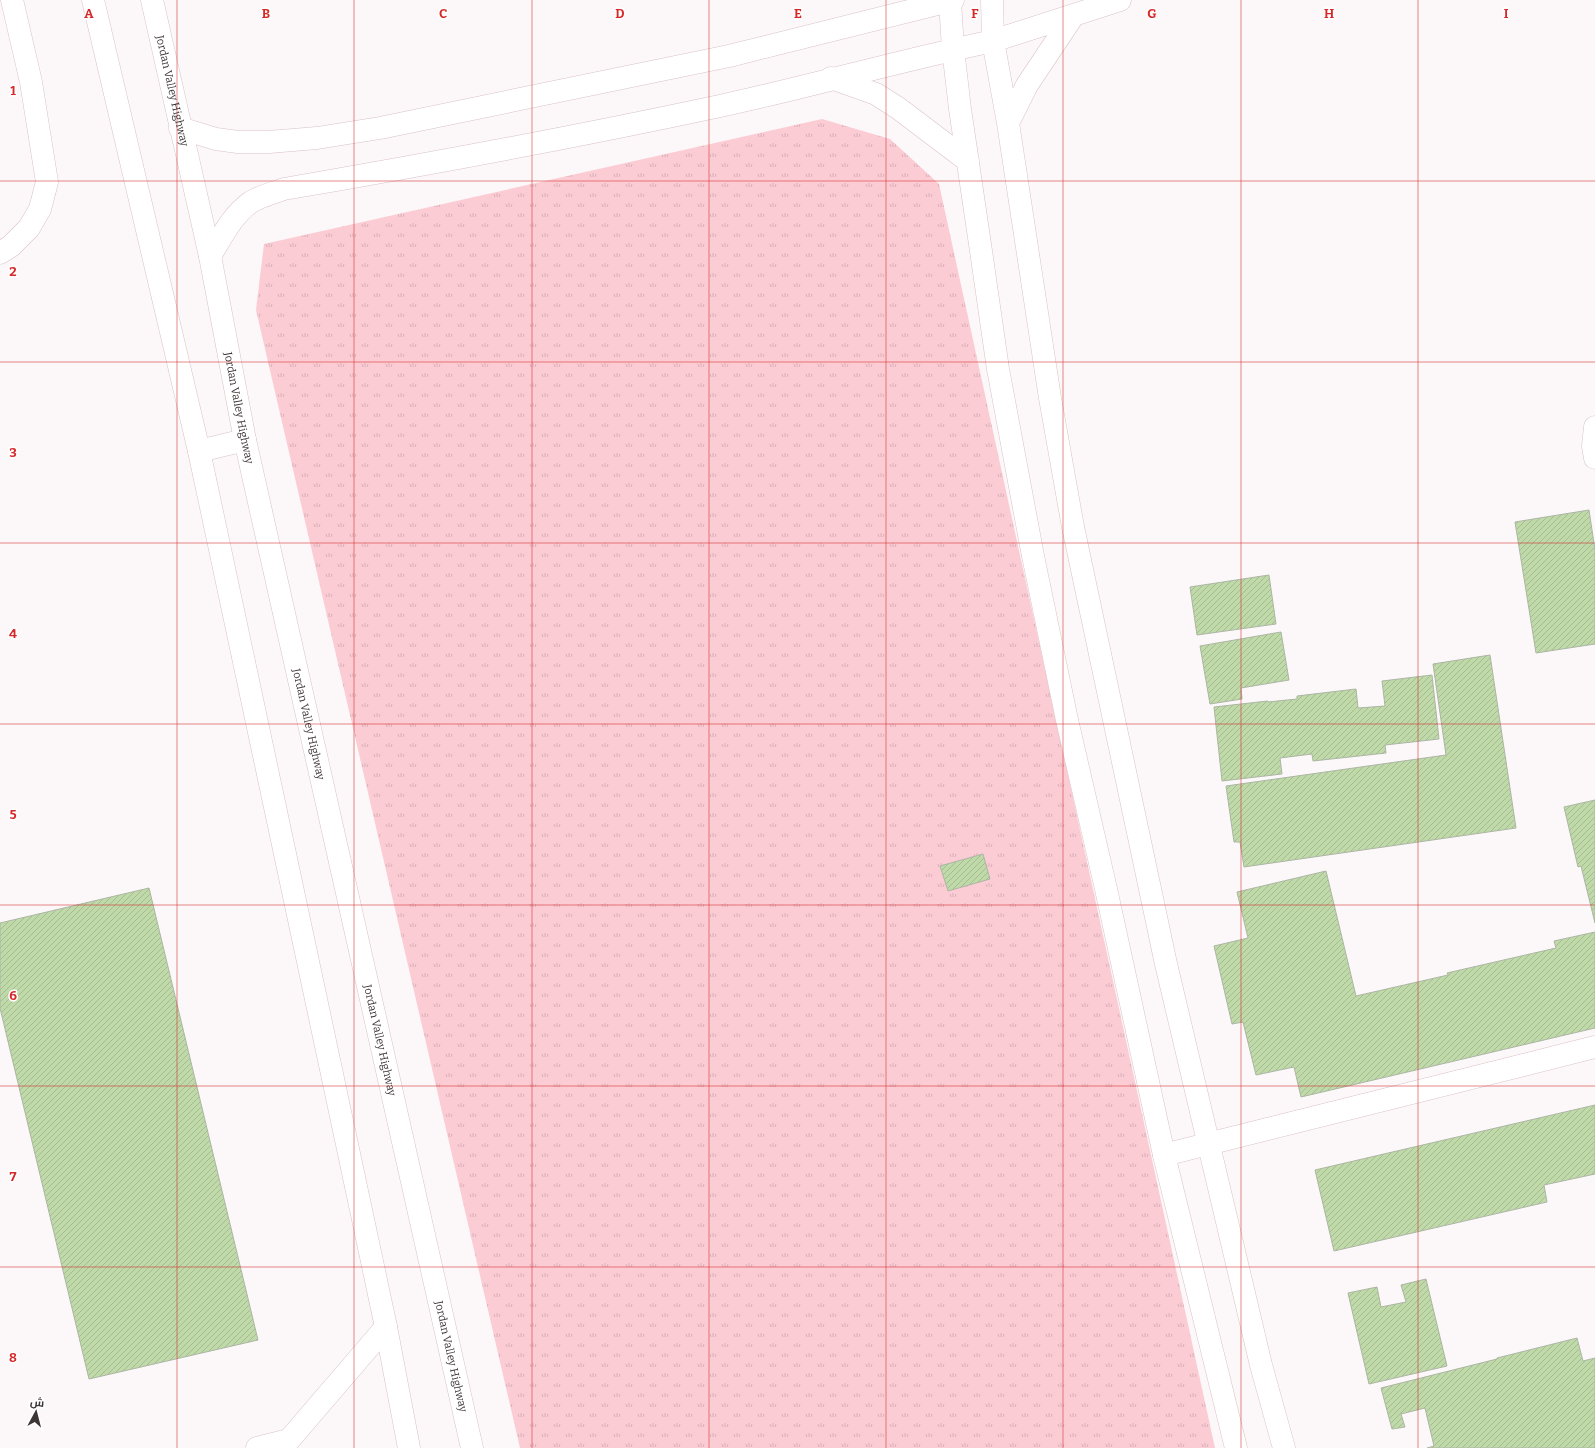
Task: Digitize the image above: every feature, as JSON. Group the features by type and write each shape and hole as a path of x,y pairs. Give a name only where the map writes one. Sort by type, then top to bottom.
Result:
{"main road":[{"path":"0,253 11,246 29,228 40,209 47,182 31,82 12,0"},
{"path":"93,0 199,451 386,1327 409,1448"},
{"name":"Jordan Valley Highway","path":"152,0 210,256 245,440 472,1448"},
{"path":"180,128 216,139 238,142 288,140 372,129 729,56 951,0 953,49 998,369 1033,556 1066,720 1106,889 1164,1154 1236,1448"},
{"path":"992,0 994,41 1050,398 1073,527 1166,964 1210,1144 1261,1365 1284,1448"},
{"path":"210,256 229,224 239,211 252,201 284,189 584,135 723,105 953,49 994,41 1120,0"},
{"path":"1008,124 1028,85 1073,16"},
{"path":"832,78 876,94 898,108 968,161"},
{"path":"1595,427 1593,446 1595,458"},
{"path":"199,451 245,440"},
{"path":"1164,1154 1210,1144 1595,1047"},
{"path":"257,1448 297,1444 386,1327"}],"green space":[{"path":"822,119 890,139 939,184 1215,1448 520,1448 256,310 264,244"}],"building":[{"path":"1589,510 1595,550 1595,644 1536,653 1515,522"},
{"path":"1269,575 1276,624 1197,635 1190,587"},
{"path":"1281,632 1289,680 1241,688 1242,699 1210,704 1200,646"},
{"path":"1490,655 1516,828 1244,867 1240,842 1234,842 1226,786 1446,755 1433,664"},
{"path":"1432,675 1439,739 1385,745 1386,753 1313,761 1312,754 1280,758 1282,774 1222,781 1214,707 1297,699 1297,696 1356,689 1358,708 1385,706 1382,681"},
{"path":"1595,800 1595,923 1581,866 1578,867 1564,807"},
{"path":"983,854 990,879 948,891 940,866"},
{"path":"1326,871 1356,996 1556,948 1554,941 1595,932 1595,1028 1301,1097 1294,1067 1256,1075 1243,1022 1232,1024 1214,946 1248,938 1237,892"},
{"path":"149,888 258,1340 89,1379 0,1008 0,923"},
{"path":"1595,1105 1595,1174 1544,1185 1547,1202 1334,1251 1315,1170"},
{"path":"1426,1279 1447,1366 1369,1384 1348,1293 1377,1287 1381,1307 1406,1302 1401,1285"},
{"path":"1577,1338 1583,1361 1595,1358 1595,1448 1427,1448 1434,1446 1425,1408 1401,1414 1405,1427 1392,1429 1381,1388"}]}
